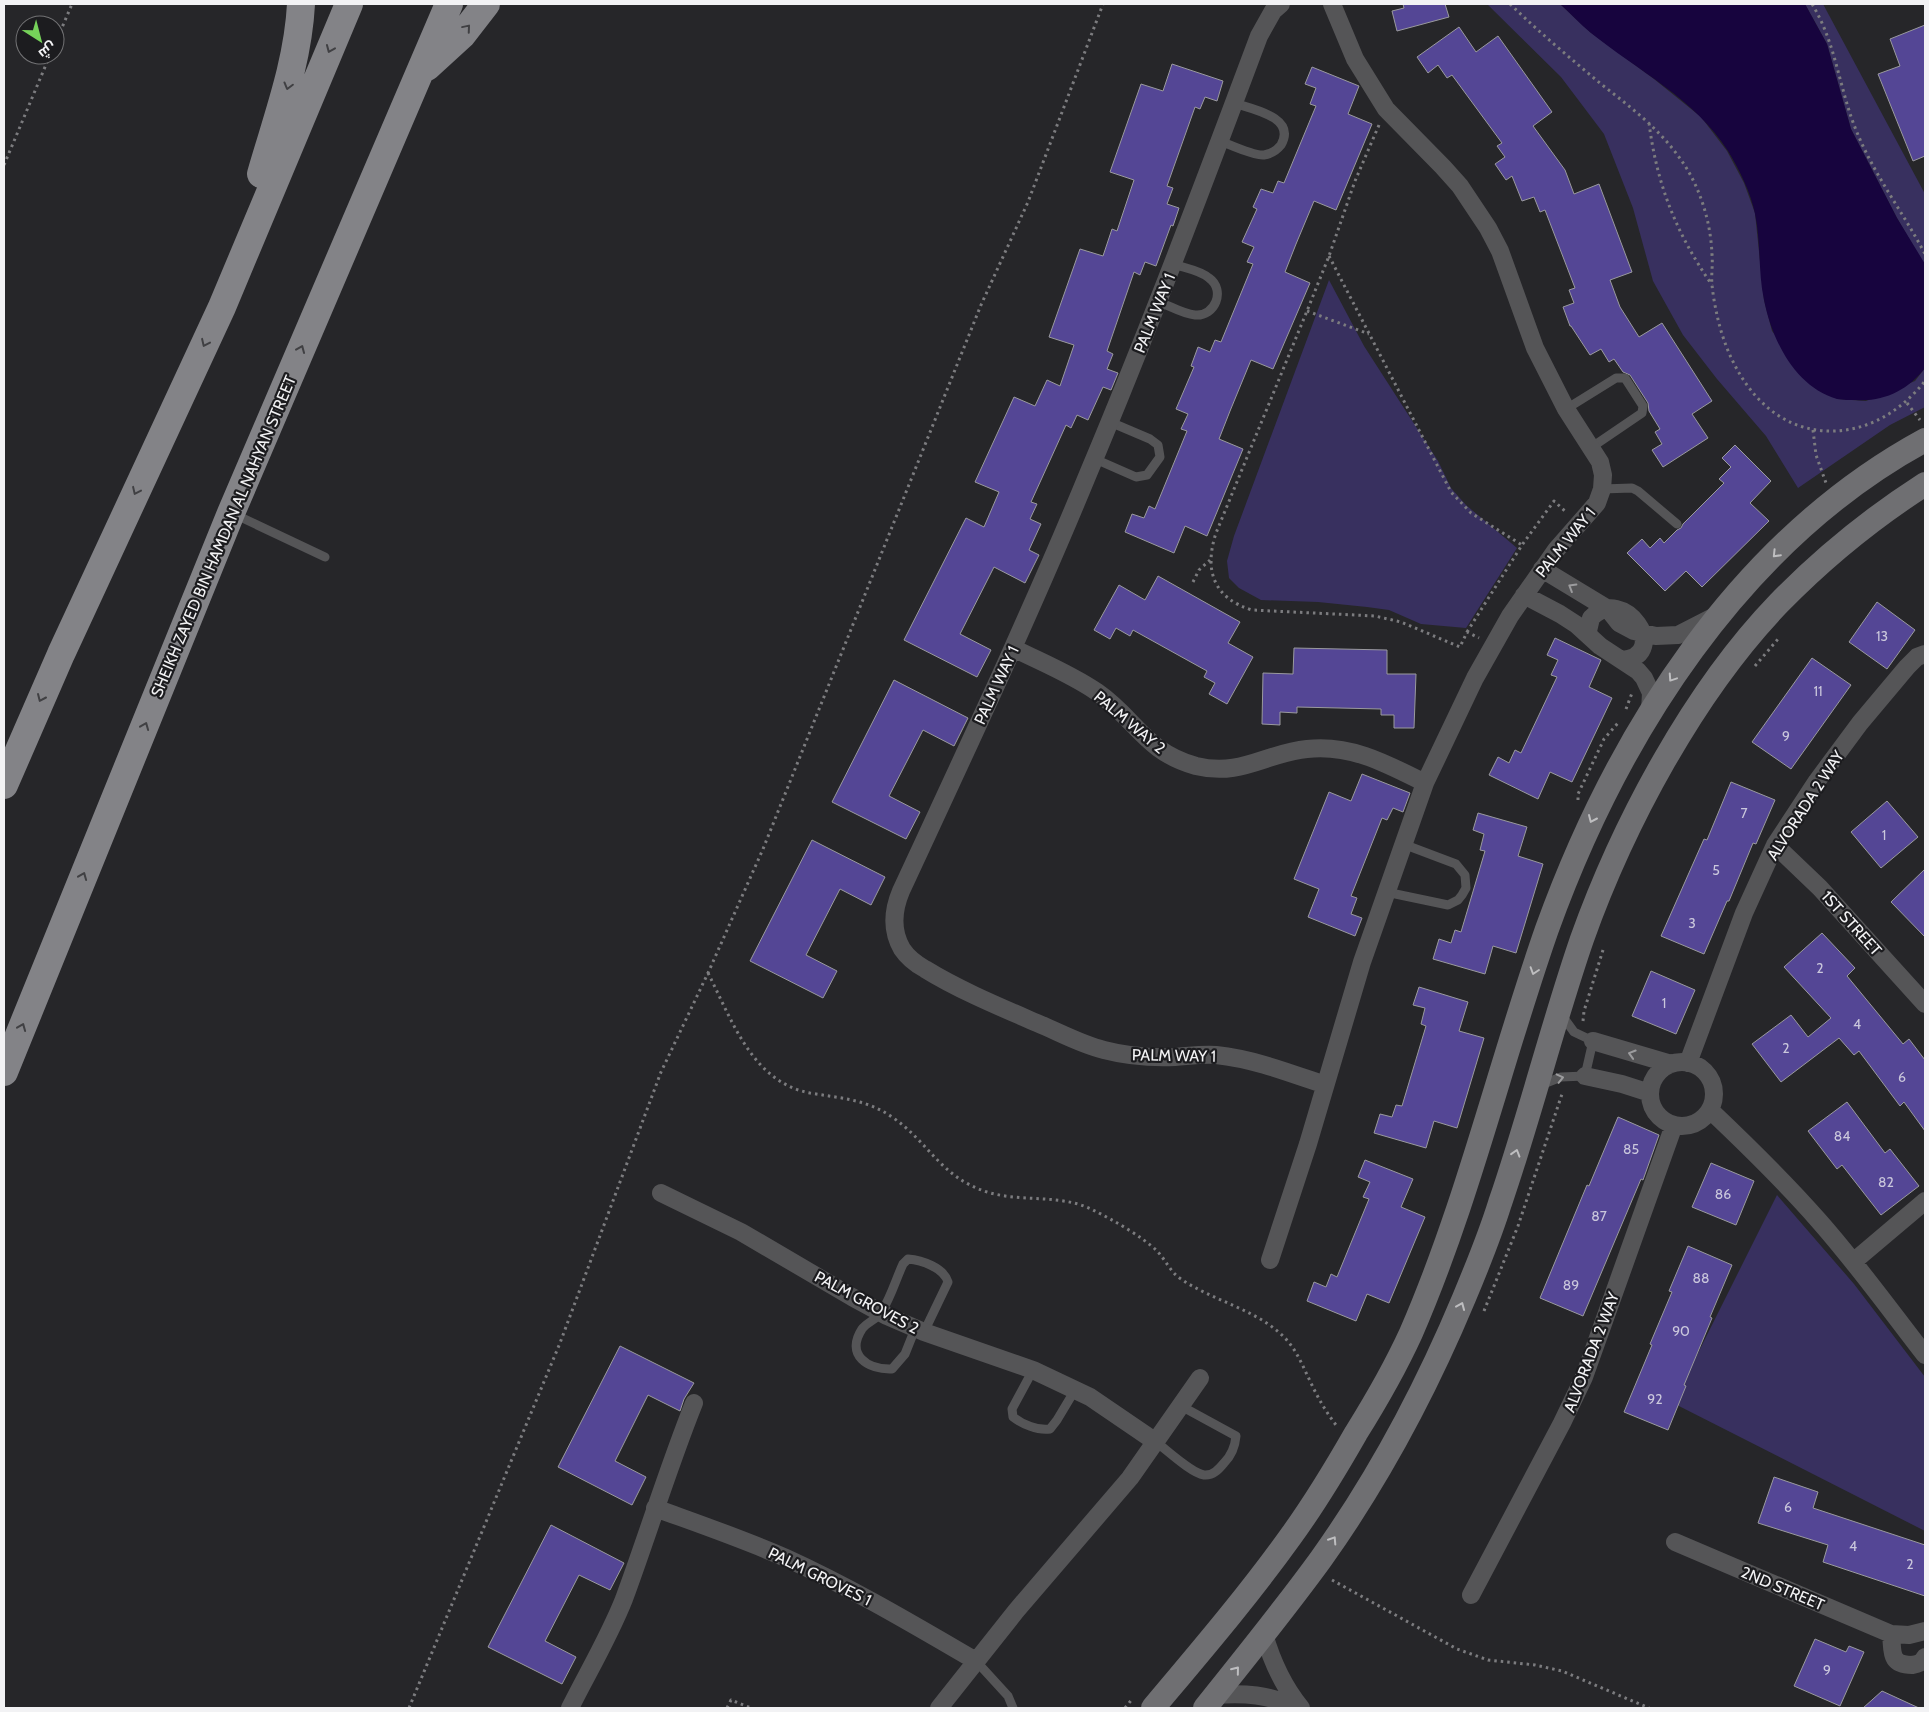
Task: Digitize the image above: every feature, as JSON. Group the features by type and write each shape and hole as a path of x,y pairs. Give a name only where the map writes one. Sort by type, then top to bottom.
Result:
{"main road":[{"path":"222,307 285,97 297,43 301,4"},
{"path":"4,785 61,654 222,307 349,4"},
{"name":"SHEIKH ZAYED BIN HAMDAN AL NAHYAN STREET","path":"4,1072 231,513 449,4"},
{"path":"420,73 462,35 486,4"}],"street":[{"name":"PALM WAY 1","path":"1281,4 1273,11 1262,29 1159,302 1095,459 1013,648 895,906 894,920 896,936 903,949 913,961 925,970 1004,1009 1085,1044 1140,1056 1215,1055 1252,1061 1325,1085"},
{"name":"PALM WAY 1","path":"1270,1260 1290,1202 1386,892 1425,783 1458,712 1493,645 1542,569 1597,503 1602,489 1601,468 1592,447 1566,408 1535,348 1500,251 1488,228 1475,206 1454,179 1386,109 1355,59 1332,4"},
{"path":"1165,1708 1211,1638 1293,1534 1340,1434 1384,1387 1409,1337 1464,1192 1548,929 1598,805 1630,744 1690,653 1722,612 1777,552 1809,521 1920,435"},
{"path":"1810,573 1801,565 1799,559 1800,552 1858,493 1920,435"},
{"path":"1210,1702 1323,1556 1368,1487 1426,1379 1463,1299 1500,1205 1582,941 1604,882 1630,825 1660,770 1693,714 1746,640 1777,605 1810,573 1869,522 1925,484"},
{"path":"1542,569 1608,609 1619,623 1626,628 1643,633 1667,637 1678,635 1722,612"},
{"path":"1524,595 1560,614 1606,650 1638,671 1648,685 1651,694 1650,711"},
{"path":"1590,637 1588,631 1591,618 1596,613 1608,609"},
{"path":"1623,660 1630,659 1640,652 1643,646 1643,633"},
{"name":"PALM WAY 2","path":"1013,648 1097,692 1111,703 1147,741 1162,752 1197,766 1216,769 1234,768 1305,749 1339,749 1372,757 1425,783"},
{"name":"ALVORADA 2 WAY","path":"1680,1064 1744,913 1775,846 1817,782 1860,723 1907,667 1917,657 1925,654"},
{"name":"1ST STREET","path":"1775,846 1826,893 1925,1004"},
{"path":"1589,1039 1680,1064 1698,1066 1706,1073 1714,1091 1710,1110 1694,1124 1684,1126 1664,1121 1656,1114 1650,1093 1654,1079 1665,1068 1680,1064"},
{"path":"1585,1076 1622,1084 1650,1093"},
{"path":"1710,1110 1784,1183 1853,1262 1925,1355"},
{"name":"ALVORADA 2 WAY","path":"1471,1595 1562,1423 1584,1377 1674,1125"},
{"name":"PALM GROVES 2","path":"661,1193 741,1232 882,1312 920,1330 1033,1370 1075,1390 1156,1442"},
{"path":"1853,1262 1925,1201"},
{"path":"1424,1300 1434,1308 1437,1321 1422,1360 1422,1370 1426,1379"},
{"path":"941,1708 1016,1611 1130,1478 1200,1378"},
{"path":"570,1708 612,1626 630,1582 694,1403"},
{"name":"PALM GROVES 1","path":"655,1508 744,1540 826,1577 976,1661"},
{"name":"2ND STREET","path":"1675,1542 1891,1634 1910,1635 1925,1631"},
{"path":"1264,1634 1282,1681 1301,1708"},
{"path":"1891,1634 1893,1654 1896,1662 1901,1665 1916,1664 1921,1663 1925,1657"},
{"path":"1145,1701 1211,1638"},
{"path":"1269,1698 1282,1681"},
{"path":"1210,1702 1252,1694 1295,1708"}],"lane":[{"path":"1220,141 1264,155 1277,150 1282,144 1284,136 1281,123 1275,118 1234,103"},
{"path":"1159,302 1196,316 1205,314 1212,309 1216,301 1218,293 1215,284 1210,278 1173,264"},
{"path":"1566,408 1616,378 1625,378 1643,406 1642,413 1592,447"},
{"path":"1095,459 1136,477 1147,475 1160,457 1158,445 1150,439 1110,422"},
{"path":"1602,489 1632,488 1677,524"},
{"path":"231,513 326,557"},
{"path":"1386,892 1447,905 1458,900 1466,888 1466,875 1456,864 1403,844"},
{"path":"1536,1087 1561,1077 1585,1076 1589,1039 1574,1032 1560,1012"},
{"path":"908,1259 943,1271 948,1282 920,1330 900,1361 892,1369 881,1370 861,1360 856,1348 863,1328 882,1312 903,1264 908,1259"},
{"path":"1033,1370 1012,1409 1013,1417 1017,1420 1041,1430 1050,1429 1075,1390"},
{"path":"1156,1442 1183,1463 1204,1474 1215,1472 1228,1459 1235,1446 1236,1436 1181,1406"},
{"path":"976,1661 1008,1696 1013,1708"}],"path":[{"path":"65,20 72,4"},
{"path":"409,1708 560,1343 661,1072 708,973 763,848 981,305 1028,202 1103,4"},
{"path":"1510,4 1566,55 1650,123 1670,144 1687,169 1700,197 1710,233 1712,285 1724,343 1736,369 1752,393 1766,406 1781,417 1813,430 1837,431 1859,429 1907,403 1925,381"},
{"path":"1812,4 1828,34 1838,64 1844,95 1860,139 1886,190 1913,230 1925,254"},
{"path":"4,165 46,65"},
{"path":"1386,109 1354,181 1329,256 1216,533 1210,560 1212,574 1218,587 1227,598 1238,606 1252,610 1375,616 1401,622 1460,647 1522,545 1554,501 1570,515 1579,505 1589,514"},
{"path":"1650,123 1655,161 1669,209 1695,261 1712,285"},
{"path":"1329,256 1451,492 1471,513 1522,545"},
{"path":"1307,311 1369,334"},
{"path":"1907,403 1920,435"},
{"path":"1813,430 1816,455 1823,478 1835,500"},
{"path":"1194,582 1199,570 1210,560"},
{"path":"1468,632 1493,645"},
{"path":"1753,669 1782,634"},
{"path":"1623,715 1638,671"},
{"path":"1578,807 1578,794 1589,770 1604,739 1620,720"},
{"path":"1589,1039 1584,1012 1603,949"},
{"path":"708,973 746,1047 766,1072 794,1088 810,1093 848,1098 870,1105 890,1115 909,1129 946,1169 973,1186 1004,1196 1062,1200 1096,1211 1150,1245 1178,1278 1273,1328 1295,1350 1319,1399 1340,1434"},
{"path":"1340,1434 1342,1417"},
{"path":"1332,1580 1448,1645 1472,1656 1562,1671 1649,1708"},
{"path":"727,1708 731,1700 751,1708"},
{"path":"1125,1708 1145,1701"}],"shaded area":[{"path":"1487,4 1560,4 1590,32 1654,79 1701,117 1727,151 1744,183 1755,213 1764,300 1772,331 1815,388 1838,399 1866,401 1915,381 1925,368 1925,407 1890,425 1798,488 1766,436 1717,379 1683,335 1653,281 1633,208 1604,134 1561,77"},
{"path":"1560,4 1805,4 1827,44 1851,129 1897,218 1925,264 1925,368 1911,383 1886,397 1866,400 1837,399 1822,393 1798,373 1788,360 1773,331 1762,289 1757,225 1751,198 1728,151 1715,133 1682,101 1591,33"},
{"path":"1805,4 1823,4 1925,194 1925,266 1897,218 1851,129 1827,44"},
{"path":"1329,280 1364,346 1438,461 1451,488 1466,505 1517,548 1466,628 1421,624 1389,610 1318,602 1261,600 1239,588 1229,578 1227,561 1234,536"},
{"path":"1777,1195 1854,1284 1925,1377 1925,1531 1673,1403"}],"building":[{"path":"1403,4 1445,4 1449,17 1397,31 1392,11 1404,8"},
{"path":"1925,25 1925,156 1913,161 1878,74 1900,66 1890,39"},
{"path":"1459,27 1476,52 1498,36 1552,112 1533,126 1565,170 1574,194 1599,184 1632,272 1610,280 1620,307 1639,337 1662,323 1712,401 1692,414 1708,438 1663,467 1652,450 1662,444 1655,432 1660,429 1649,411 1648,403 1630,375 1623,372 1614,359 1609,362 1601,349 1590,355 1570,326 1563,307 1574,303 1569,290 1575,288 1545,210 1540,212 1534,197 1522,201 1512,176 1506,180 1495,164 1505,157 1497,146 1502,143 1452,75 1447,78 1438,65 1428,73 1417,57"},
{"path":"1172,64 1223,81 1217,101 1205,97 1200,109 1195,107 1167,186 1173,188 1167,204 1179,208 1156,266 1145,262 1140,275 1134,272 1107,351 1113,354 1107,369 1118,373 1111,390 1103,387 1088,420 1077,415 1071,428 1066,425 1031,502 1037,504 1030,519 1041,524 1029,550 1039,555 1025,583 994,567 960,634 991,650 977,677 904,640 966,518 984,527 999,492 975,482 1014,397 1035,406 1047,380 1060,386 1074,345 1049,337 1080,249 1103,256 1112,229 1117,231 1134,180 1110,172 1141,84 1163,91"},
{"path":"1312,67 1359,86 1348,114 1372,124 1336,210 1314,201 1296,244 1285,272 1310,283 1273,369 1251,360 1230,411 1219,439 1243,449 1207,536 1185,526 1174,553 1125,532 1132,514 1144,518 1149,506 1155,509 1187,431 1181,429 1188,414 1176,409 1194,367 1191,366 1198,347 1210,352 1215,340 1221,342 1253,264 1247,262 1254,247 1242,242 1257,209 1253,207 1261,189 1273,193 1278,181 1284,183 1316,106 1310,104 1316,88 1305,84"},
{"path":"1735,445 1771,481 1750,503 1769,521 1702,587 1686,571 1665,591 1627,553 1642,539 1650,548 1660,538 1664,543 1681,528 1724,483 1719,479 1731,467 1722,458"},
{"path":"1158,576 1240,622 1228,643 1253,657 1227,704 1209,694 1215,683 1204,677 1207,671 1133,630 1130,636 1116,628 1110,639 1094,630 1119,585 1145,600"},
{"path":"1877,602 1915,630 1887,669 1849,642"},
{"path":"1555,638 1601,660 1589,687 1612,698 1572,782 1550,772 1538,799 1489,775 1498,757 1509,763 1515,750 1521,753 1557,677 1551,675 1558,660 1547,655"},
{"path":"1294,648 1387,650 1387,674 1416,674 1414,728 1394,728 1394,715 1381,715 1381,709 1297,707 1297,713 1280,712 1280,725 1262,724 1263,673 1293,674"},
{"path":"1812,658 1851,685 1791,769 1752,742"},
{"path":"894,680 968,718 954,746 923,730 889,796 920,812 906,839 832,802"},
{"path":"1362,774 1410,793 1403,812 1393,808 1387,820 1382,818 1351,896 1357,898 1351,914 1362,918 1355,936 1308,917 1319,889 1294,879 1329,792 1351,801"},
{"path":"1731,782 1775,800 1756,844 1753,843 1704,954 1661,936 1704,839 1707,840"},
{"path":"1887,801 1918,837 1881,868 1851,832"},
{"path":"1478,813 1527,827 1518,856 1543,864 1516,953 1493,946 1485,974 1433,959 1439,939 1451,943 1455,930 1461,932 1485,851 1480,850 1484,834 1473,830"},
{"path":"812,840 885,877 871,905 840,889 806,955 837,971 823,998 750,961"},
{"path":"1925,869 1925,937 1891,902"},
{"path":"1822,933 1855,968 1847,976 1903,1044 1909,1039 1925,1060 1925,1131 1904,1102 1900,1106 1859,1051 1854,1055 1839,1038 1781,1082 1752,1044 1791,1015 1808,1037 1831,1018 1784,967"},
{"path":"1651,971 1695,990 1676,1034 1632,1016"},
{"path":"1419,987 1468,1002 1459,1031 1484,1038 1457,1128 1434,1121 1426,1148 1374,1133 1380,1114 1392,1117 1396,1105 1402,1106 1426,1026 1421,1024 1425,1008 1413,1005"},
{"path":"1847,1102 1885,1153 1890,1149 1919,1186 1881,1215 1842,1165 1837,1169 1808,1131"},
{"path":"1618,1117 1659,1135 1643,1180 1641,1179 1583,1316 1540,1298 1587,1185 1589,1186"},
{"path":"1365,1160 1413,1179 1401,1207 1425,1217 1389,1303 1367,1294 1356,1321 1307,1301 1314,1282 1326,1287 1331,1274 1337,1277 1369,1199 1363,1197 1370,1182 1358,1177"},
{"path":"1711,1163 1754,1181 1736,1225 1692,1207"},
{"path":"1688,1246 1732,1265 1710,1317 1712,1318 1684,1385 1686,1386 1668,1430 1624,1412 1652,1345 1650,1344 1672,1292 1669,1291"},
{"path":"620,1346 694,1383 684,1399 680,1411 648,1395 615,1461 646,1477 632,1505 558,1467"},
{"path":"1774,1477 1818,1492 1813,1508 1925,1545 1925,1596 1823,1562 1828,1545 1758,1523"},
{"path":"551,1525 624,1563 610,1590 579,1575 545,1641 576,1657 562,1684 488,1647"},
{"path":"1815,1639 1846,1652 1849,1646 1864,1652 1840,1706 1794,1686"},
{"path":"1882,1691 1919,1708 1863,1708"}]}
